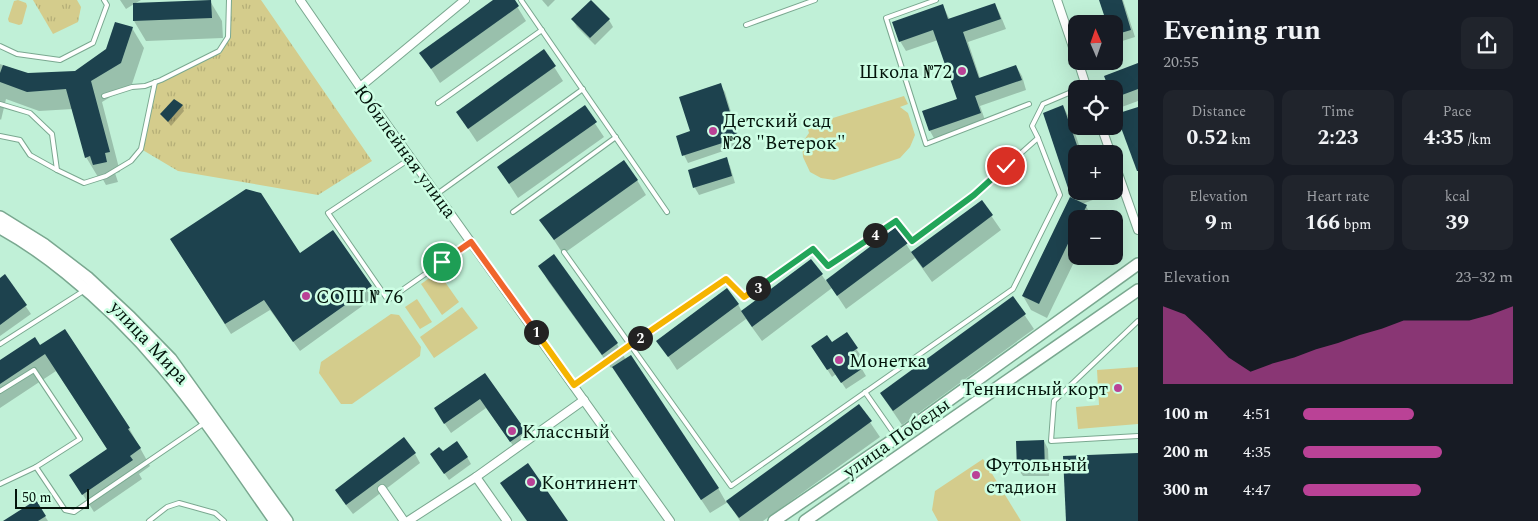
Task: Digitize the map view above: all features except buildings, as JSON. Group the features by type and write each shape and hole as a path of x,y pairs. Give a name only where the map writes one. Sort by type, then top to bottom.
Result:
{"street":[{"name":"Юбилейная улица","path":"300,0 670,521"},
{"path":"360,87 465,0"},
{"path":"1057,0 1068,32"},
{"path":"1123,188 1138,230"},
{"name":"улица Мира","path":"0,217 46,245 90,286"},
{"name":"улица Мира","path":"0,228 90,286 130,317 171,359 275,521"},
{"name":"улица Победы","path":"774,521 897,438 1138,264"},
{"name":"улица Победы","path":"805,521 1138,290"},
{"path":"408,521 476,477 584,400"},
{"name":"улица Мира","path":"209,420 288,521"},
{"path":"476,477 507,521"},
{"path":"382,489 404,521"}],"lane":[{"path":"0,46 18,54 60,60 94,43 107,5 104,0"},
{"path":"104,96 132,87 145,86 218,51 228,37 229,0"},
{"path":"522,0 667,212"},
{"path":"746,25 815,0"},
{"path":"936,0 886,18 926,144 1030,104"},
{"path":"438,103 542,30"},
{"path":"0,136 20,140 30,155 84,183 106,176 131,161 141,149 155,82"},
{"path":"437,194 583,89"},
{"path":"564,252 730,486 1013,289 1060,195 1032,126 1043,104 1068,93"},
{"path":"0,104 30,113 52,134 57,170"},
{"path":"513,212 616,138"},
{"path":"573,386 726,279 744,297 813,249 828,266 896,221 912,241 974,195 1038,138"},
{"path":"411,158 328,213 388,300 471,242"},
{"path":"0,344 90,286"},
{"path":"1138,321 1054,401 1051,441 1138,436"},
{"path":"0,391 34,370 80,438 36,467 0,484"},
{"path":"865,392 897,438"},
{"path":"36,467 66,510 74,512 209,420"},
{"path":"149,521 167,507 179,503 215,513 224,521"}],"green space":[{"path":"18,0 26,3 27,6 22,24 19,25 9,22 8,19 14,1"},
{"path":"33,0 77,0 81,7 78,22 53,34"},
{"path":"229,0 261,0 372,161 318,195 178,171 141,149 155,82 219,51 228,37"},
{"path":"904,96 908,104 900,107 908,113 915,135 910,147 900,158 834,180 821,178 810,172 803,157 802,143 809,133 807,126"},
{"path":"438,272 459,302 442,315 421,284"},
{"path":"417,299 432,322 420,329 405,307"},
{"path":"462,307 478,328 434,358 420,337"},
{"path":"391,314 399,315 421,347 420,356 352,404 341,404 319,373 321,362"},
{"name":"Теннисный корт","path":"1138,367 1138,424 1078,429 1076,407 1099,405 1097,370"},
{"name":"Футольный стадион","path":"983,459 1021,521 938,521 932,510 935,491"}],"place":[{"name":"Школа №72","path":"962,71"},
{"name":"Детский сад №28 \"Ветерок\"","path":"713,131"},
{"name":"СОШ № 76","path":"306,296"},
{"name":"Монетка","path":"839,360"},
{"name":"Теннисный корт","path":"1118,388"},
{"name":"Классный","path":"512,431"},
{"name":"Футольный стадион","path":"976,475"},
{"name":"Континент","path":"531,482"}],"route":[{"path":"442,262 471,242 574,385 726,279 744,297 813,249 828,266 896,221 912,241 974,195 1006,166"}]}
